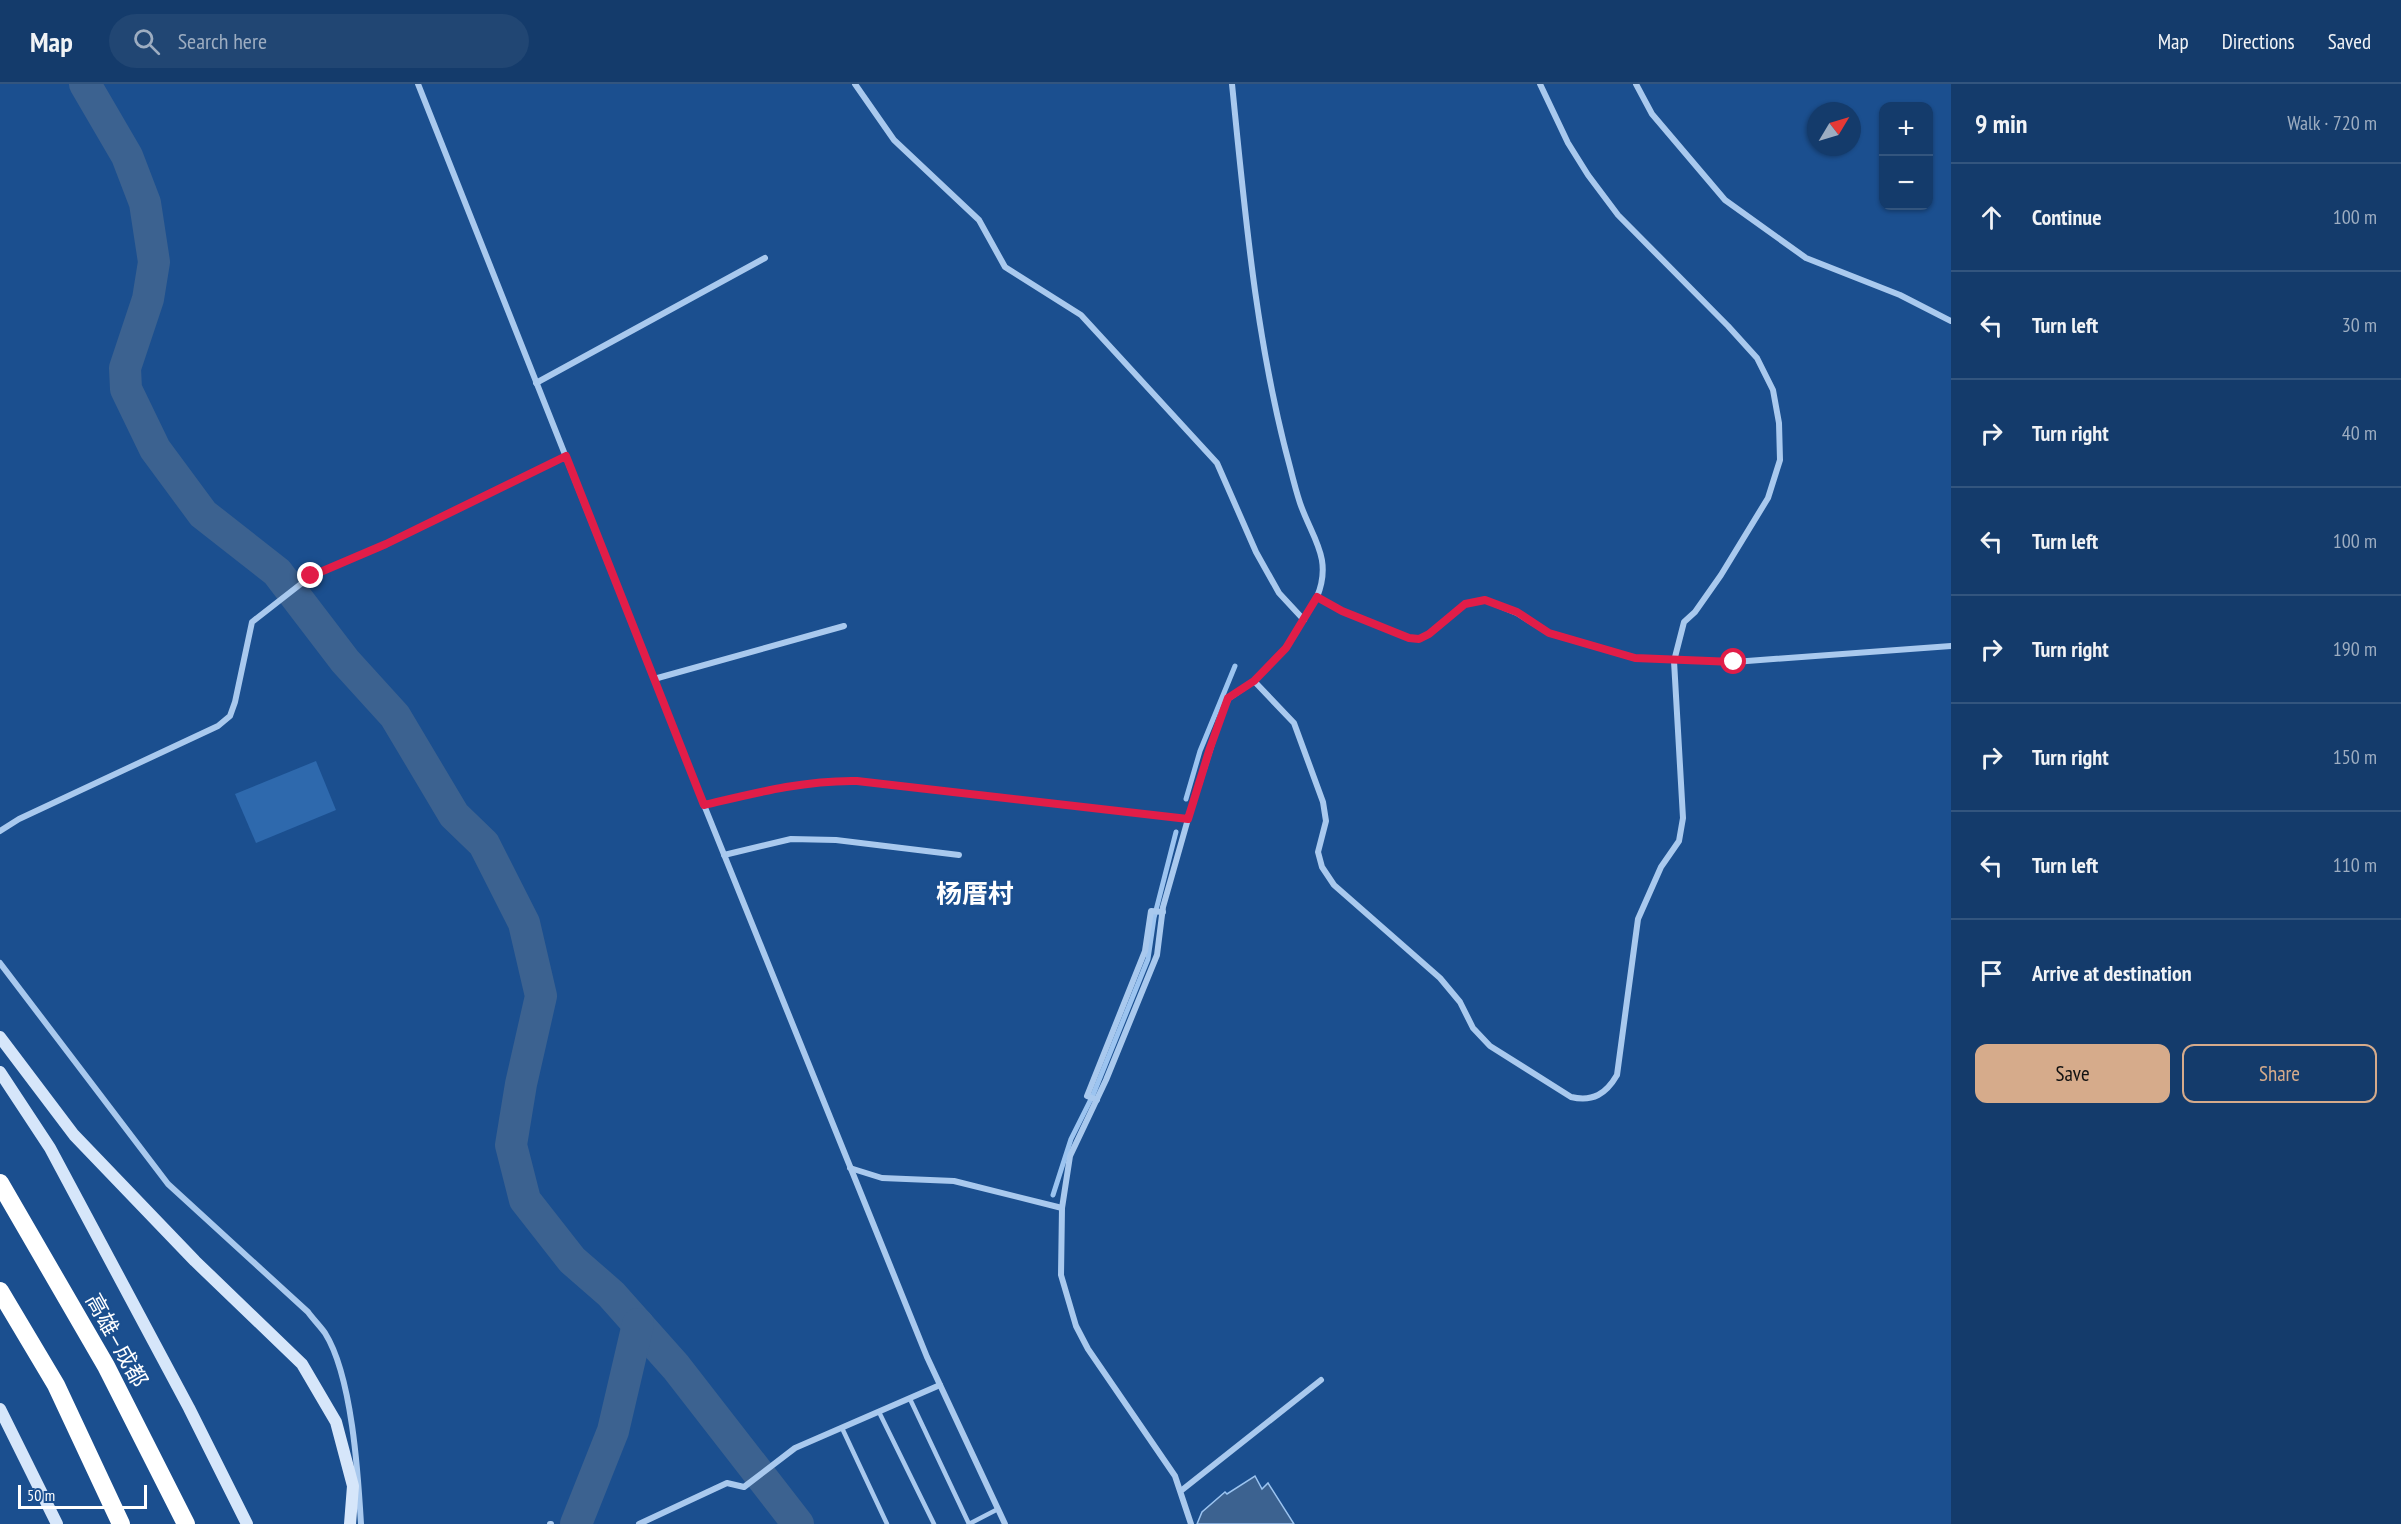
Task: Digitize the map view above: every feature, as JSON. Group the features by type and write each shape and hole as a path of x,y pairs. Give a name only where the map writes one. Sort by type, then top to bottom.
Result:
{"highway":[{"name":"高雄—成都","path":"0,1184 106,1366 186,1524"},
{"path":"0,1291 56,1385 121,1524"}],"street":[{"path":"418,84 850,1168 940,1385 1005,1524"},
{"path":"855,84 894,140 979,220 1005,267 1081,315 1217,463 1256,552 1279,593 1304,620"},
{"path":"1191,1524 1182,1490 1175,1476 1088,1349 1076,1326 1061,1275 1062,1208 1070,1156 1150,953 1158,912 1222,712 1228,698 1254,681 1286,648 1323,583 1321,550 1300,504 1280,429 1250,264 1232,84"},
{"path":"1254,681 1294,723 1323,802 1326,821 1318,852 1322,867 1334,885 1440,978 1460,1002 1473,1028 1490,1046 1571,1097 1584,1100 1599,1096 1610,1086 1617,1075 1638,919 1661,867 1678,841 1683,818 1674,661 1684,622 1695,612 1722,575 1768,498 1780,460 1779,423 1773,390 1757,358 1612,207 1588,175 1569,143 1540,84"},
{"path":"1636,84 1652,114 1725,200 1806,258 1899,295 1951,321"},
{"path":"536,383 765,258"},
{"path":"0,831 19,819 218,726 230,716 236,702 252,622 311,576 386,544 566,456"},
{"path":"1317,597 1342,611 1409,638 1419,639 1429,634 1465,604 1485,600 1517,612 1549,633 1635,658 1734,662 1951,646"},
{"path":"654,679 844,626"},
{"path":"704,805 772,789 815,782 857,781 1188,819"},
{"path":"724,855 791,839 836,840 959,855"},
{"path":"1093,1099 1087,1096 1150,953 1151,911 1158,912"},
{"path":"0,963 168,1184 308,1312 325,1334 339,1365 346,1396 358,1482 361,1524"},
{"path":"0,1037 74,1135 195,1261 302,1364 336,1422 353,1486 350,1524"},
{"path":"0,1072 50,1148 189,1408 247,1524"},
{"path":"850,1168 882,1178 954,1181 1062,1208"},
{"path":"1182,1490 1321,1380"},
{"path":"639,1524 727,1483 744,1488 795,1448 940,1385"},
{"path":"0,1409 57,1524"}],"lane":[{"path":"910,1398 969,1524 998,1509"},
{"path":"879,1412 934,1524"},
{"path":"842,1428 887,1524"}],"shaded area":[{"path":"316,761 336,810 256,843 235,794"},
{"path":"1255,1476 1262,1489 1268,1483 1294,1524 1197,1524 1202,1512 1225,1492 1227,1494"}],"waterway":[{"path":"85,84 127,156 145,203 154,262 148,299 125,368 126,389 155,449 203,514 277,572 345,661 395,716 454,815 484,844 524,923 541,996 521,1084 511,1145 525,1200 572,1260 611,1294 676,1367 798,1524"},
{"path":"1186,799 1200,751 1235,666"},
{"path":"1053,1195 1071,1139 1093,1095 1148,959 1154,918 1176,832"},
{"path":"576,1524 613,1431 638,1324"}],"district":[{"name":"杨厝村","path":"975,894"}],"route":[{"path":"311,576 386,544 566,456 704,805 772,789 826,780 857,781 1188,819 1228,698 1254,681 1286,648 1317,597 1342,611 1409,638 1419,639 1429,634 1465,604 1474,600 1485,600 1517,612 1549,633 1635,658 1734,662"}]}
